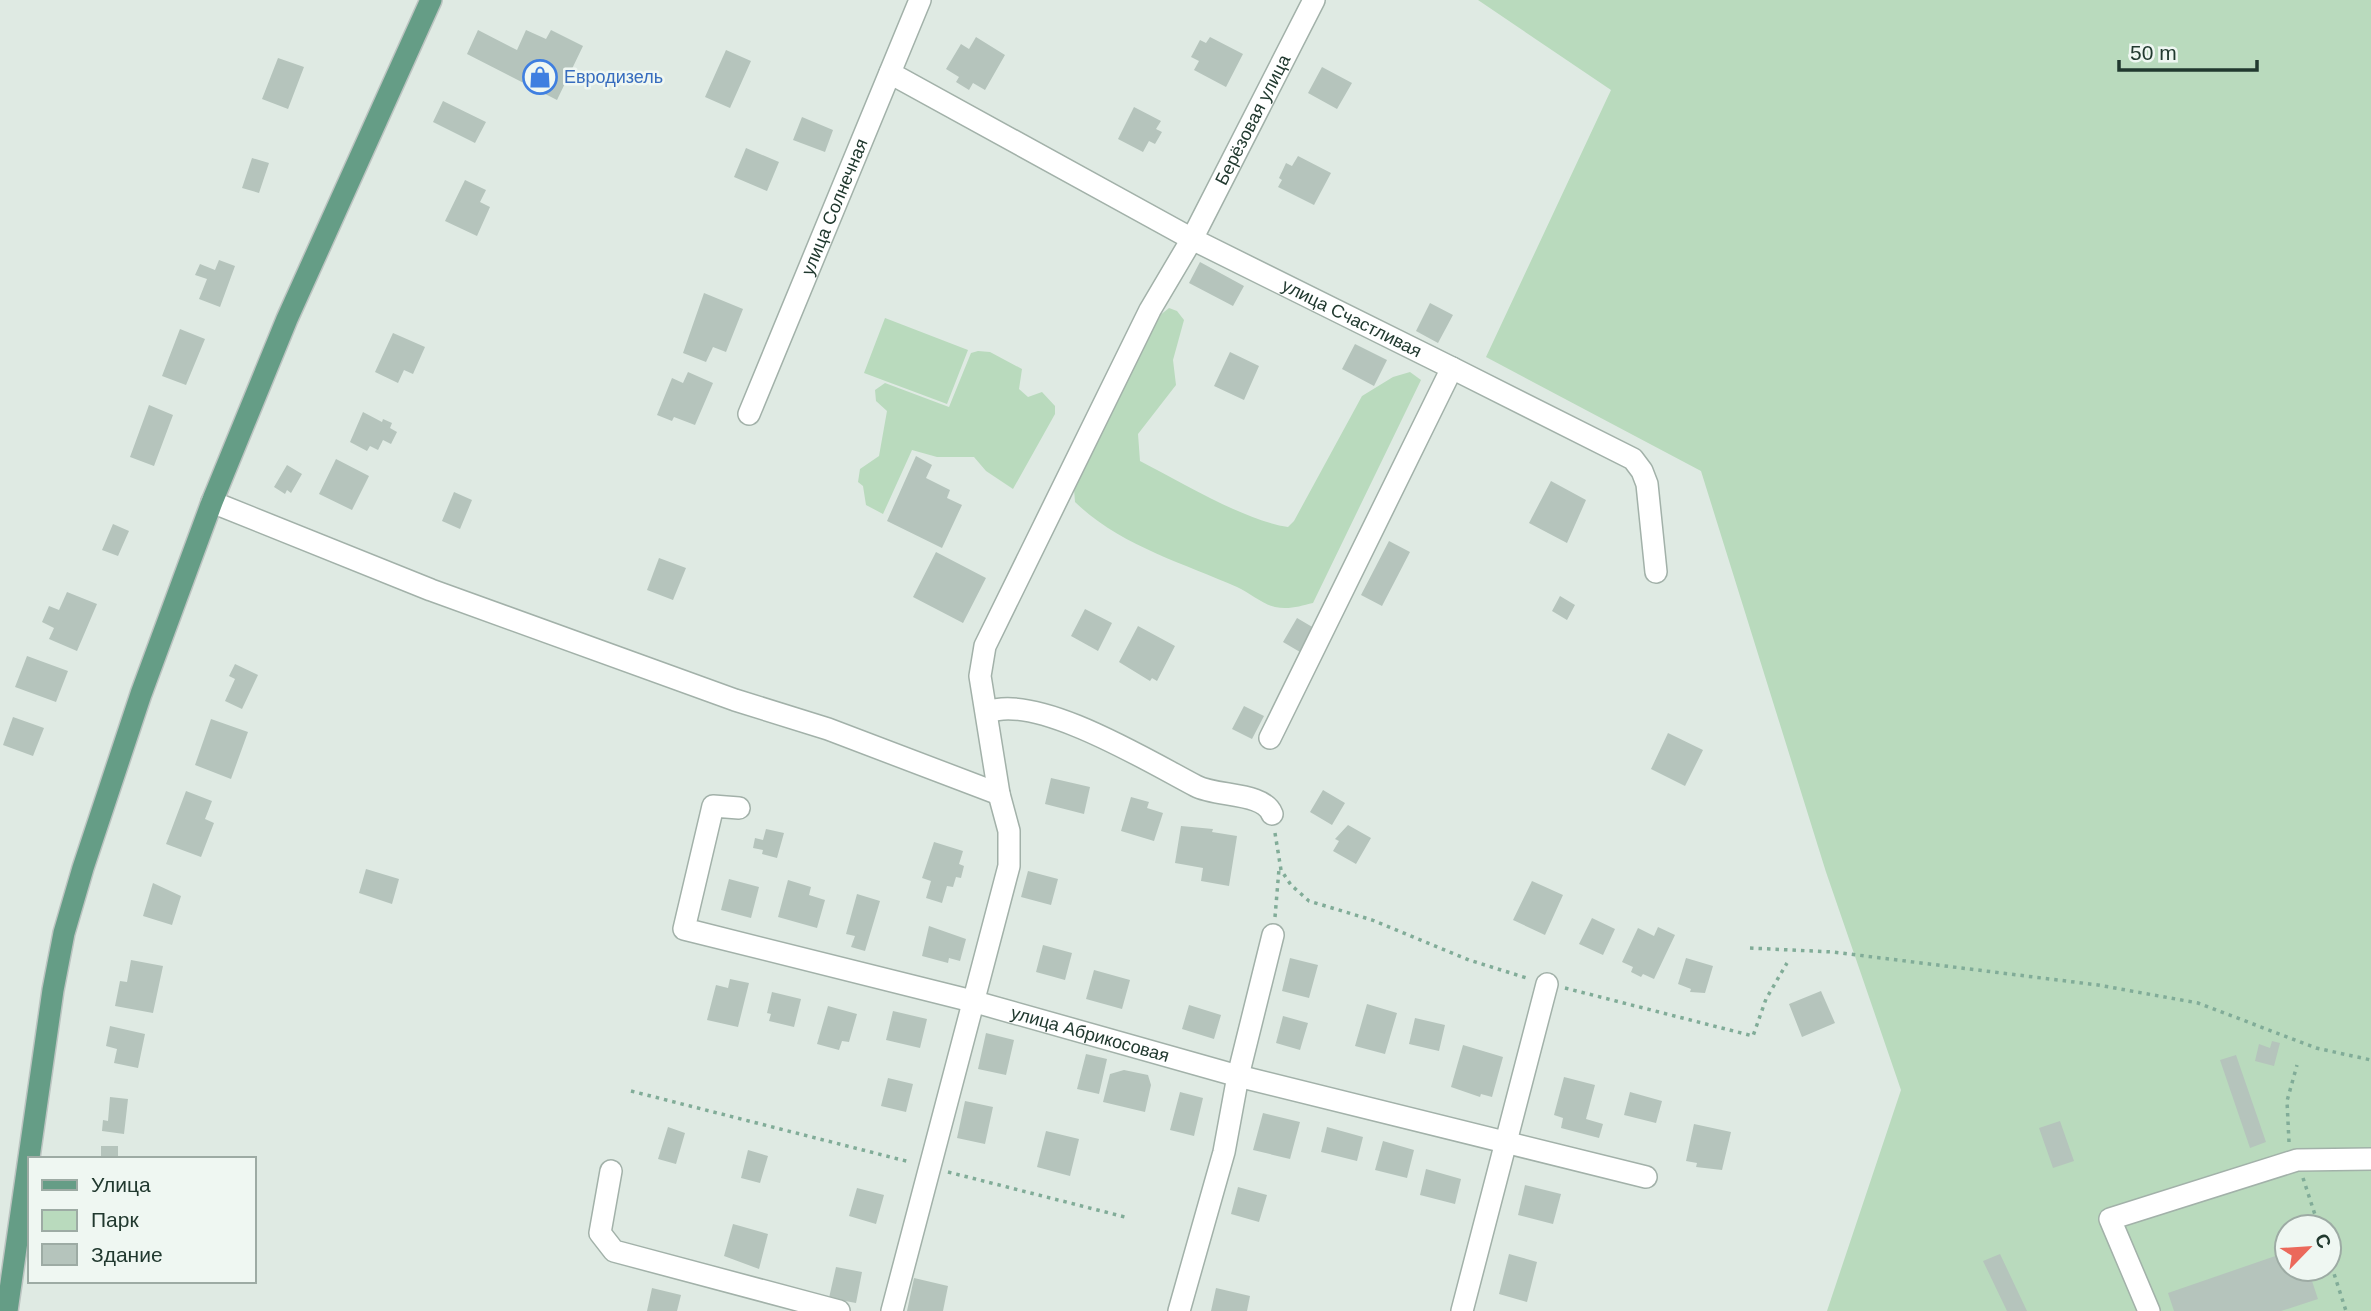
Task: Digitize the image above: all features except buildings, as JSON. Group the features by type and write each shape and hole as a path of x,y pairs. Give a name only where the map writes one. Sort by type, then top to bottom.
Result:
{"main road":[{"path":"30,1157 64,933 141,694 212,502 288,319 431,0"},
{"path":"6,1311 28,1168"}],"street":[{"name":"улица Солнечная","path":"749,414 920,0"},
{"name":"Берёзовая улица","path":"892,1311 1009,866 1009,831 999,794 988,712 980,677 985,646 1150,310 1192,239 1314,0"},
{"name":"улица Счастливая","path":"890,73 1192,239 1633,459 1647,484 1656,572"},
{"path":"1269,738 1452,368"},
{"path":"212,502 443,595 735,700 841,733 999,794"},
{"path":"988,712 1012,707 1049,716 1105,738 1200,788 1220,795 1264,802 1272,814"},
{"name":"улица Абрикосовая","path":"739,808 713,806 684,929 972,1002 1238,1076 1646,1177"},
{"path":"1179,1311 1224,1152 1238,1076 1273,935"},
{"path":"1462,1311 1547,984"},
{"path":"2149,1311 2110,1219 2297,1160 2371,1159"},
{"path":"611,1171 600,1233 614,1251 839,1311"}],"path":[{"path":"1272,814 1279,864 1273,935"},
{"path":"1279,864 1291,885 1309,901 1372,920 1469,960 1547,984 1753,1036 1766,999 1787,963"},
{"path":"1750,948 1833,952 2098,985 2198,1003 2316,1048 2371,1060"},
{"path":"2297,1065 2287,1109 2290,1142 2314,1213"},
{"path":"631,1091 1129,1218"},
{"path":"2337,1283 2346,1311"}],"green space":[{"path":"1478,0 2371,0 2371,1311 1827,1311 1901,1090 1826,872 1701,471 1486,357 1611,90"},
{"path":"1169,308 1177,311 1184,320 1173,360 1176,385 1138,434 1140,461 1212,499 1270,523 1288,527 1294,521 1362,396 1393,377 1410,372 1421,380 1313,603 1290,608 1270,606 1237,587 1131,541 1092,517 1075,502 1074,489 1159,316"},
{"path":"885,318 968,350 947,404 864,373"},
{"path":"990,352 1022,369 1019,389 1028,397 1042,392 1055,406 1055,414 1013,489 986,471 974,457 937,457 912,450 883,514 866,505 863,486 858,482 860,469 879,456 887,411 876,401 875,390 885,383 949,407 971,353"}],"place":[{"name":"Евродизель","path":"540,77"}]}
